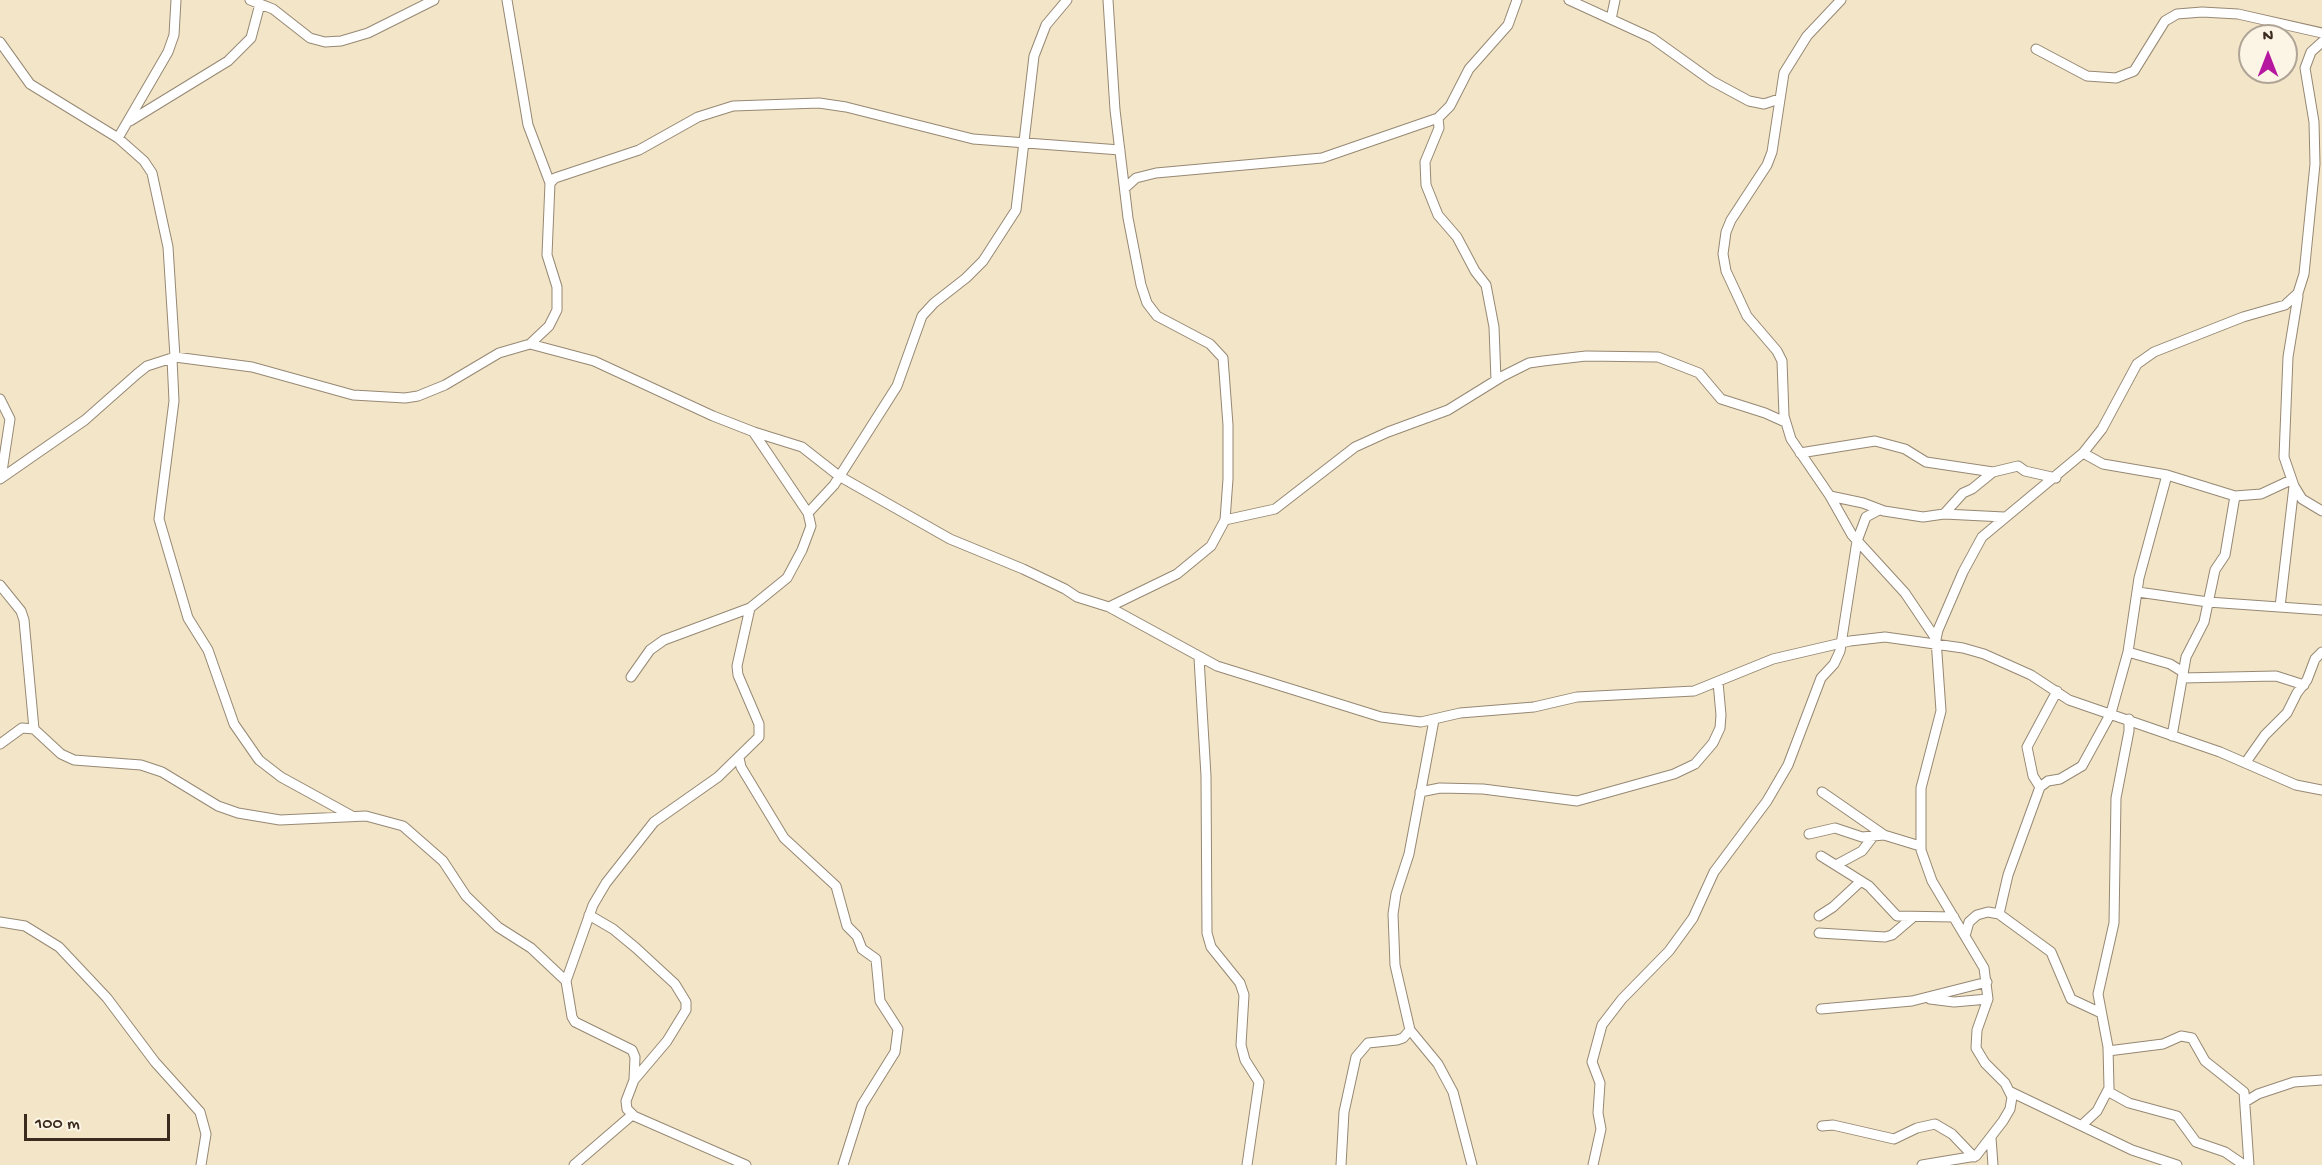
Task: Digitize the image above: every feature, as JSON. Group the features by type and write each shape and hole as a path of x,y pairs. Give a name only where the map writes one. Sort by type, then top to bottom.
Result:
{"street":[{"path":"118,138 130,121 172,43 176,0"},
{"path":"250,0 273,9 310,38 337,42 376,29 434,0"},
{"path":"1,478 85,420 147,366 174,358 252,367 353,396 405,398 418,396 445,385 499,353 530,344 549,326 557,310 557,287 547,255 550,183 528,125 507,0"},
{"path":"808,513 829,492 897,386 922,316 983,261 1016,210 1037,46 1046,25 1067,0"},
{"path":"1097,0 1107,2 1120,150 1139,276 1147,303 1163,321 1215,348 1224,362 1228,447 1225,520 1211,546 1188,567 1165,581 1109,607"},
{"path":"1569,0 1652,38 1712,81 1749,101 1764,104 1779,99"},
{"path":"1611,19 1615,0"},
{"path":"1841,0 1794,55 1784,73 1772,152 1767,165 1731,220 1726,232 1723,254 1726,271 1747,316 1777,351 1782,361 1785,423 1800,453 1830,496 1857,541 1905,593 1936,642"},
{"path":"1125,188 1136,178 1156,173 1330,156 1438,118 1450,106 1469,69 1508,25 1519,1"},
{"path":"130,121 228,61 251,38 260,4"},
{"path":"2036,49 2087,76 2116,78 2125,76 2134,70 2165,21 2177,14 2202,12 2238,14 2322,33"},
{"path":"0,42 19,72 42,94 118,138 144,161 152,173 158,192 168,247 174,358 174,401 166,444 159,519 188,618 208,650 234,724 260,760 281,777 352,816"},
{"path":"2322,42 2311,52 2306,64 2314,122 2316,164 2304,274 2298,293 2288,357 2283,438 2284,457 2292,483 2302,499 2322,512"},
{"path":"550,183 555,178 639,150 698,117 734,106 750,104 831,104 943,133 1026,144 1046,143 1120,150"},
{"path":"1438,118 1439,128 1425,162 1426,185 1438,215 1451,229 1475,271 1485,281 1494,327 1496,380"},
{"path":"2172,1164 2132,1150 2011,1092 1984,1063 1976,1048 1977,1030 1988,999 1987,982 1980,960 1932,881 1920,846 1921,788 1941,711 1936,642 1948,605 1977,545 1987,531 2056,478 2083,453 2102,429 2133,368 2147,356 2243,317 2285,305 2298,293"},
{"path":"530,344 594,361 754,432 807,449 839,476 950,539 1023,569 1077,597 1109,607 1199,658 1241,675 1278,683 1381,717 1420,722 1460,713 1534,707 1588,696 1694,691 1773,659 1876,637 1936,642 1984,654 2031,675 2069,700 2110,712 2246,762 2296,785 2322,790"},
{"path":"1225,520 1275,508 1355,447 1375,437 1448,410 1496,380 1529,363 1555,359 1653,356 1693,369 1721,399 1765,413 1785,423"},
{"path":"0,399 10,419 1,478"},
{"path":"631,677 650,650 664,640 750,608 790,574 810,532 808,513 754,432"},
{"path":"1800,453 1875,441 1905,449 1926,462 1993,472 2018,466 2025,471 2056,478"},
{"path":"2083,453 2103,464 2167,475 2235,496 2261,494 2292,483"},
{"path":"1944,514 1963,493 1972,489 1993,472"},
{"path":"1999,914 2008,875 2040,787 2082,766 2110,712 2128,652 2138,592 2167,475"},
{"path":"2280,607 2292,483"},
{"path":"1830,496 1863,503 1879,510 1923,517 1944,514 2007,516"},
{"path":"2172,736 2188,650 2204,622 2215,570 2225,555 2235,496"},
{"path":"1593,1165 1601,1129 1598,1113 1599,1083 1592,1062 1602,1025 1622,999 1669,951 1700,906 1714,872 1767,801 1788,765 1821,678 1834,664 1842,644 1857,541 1866,517 1879,510"},
{"path":"0,585 21,611 24,620 34,729"},
{"path":"2138,592 2208,602 2322,610"},
{"path":"746,1165 727,1155 689,1142 632,1115 627,1109 626,1101 634,1080 635,1057 632,1050 575,1022 572,1017 566,981 589,915 606,883 654,822 704,788 757,740 760,732 757,718 738,675 737,666 750,608"},
{"path":"2128,652 2170,664 2183,675 2276,676 2304,685"},
{"path":"2246,762 2265,735 2287,713 2304,685 2314,659 2322,652"},
{"path":"1199,658 1206,776 1207,933 1211,947 1240,983 1244,995 1241,1045 1245,1060 1257,1075 1259,1082 1247,1165"},
{"path":"1420,792 1440,788 1479,789 1577,801 1680,772 1695,764 1713,743 1720,728 1718,682"},
{"path":"2040,787 2033,776 2027,747 2056,691"},
{"path":"2082,1125 2097,1111 2109,1092 2108,1051 2099,1012 2098,994 2114,923 2116,798 2129,731 2129,719"},
{"path":"1434,720 1409,854 1396,894 1393,914 1395,965 1410,1030 1438,1064 1454,1092 1472,1165"},
{"path":"0,744 22,728 34,729 69,758 141,765 162,772 218,806 238,813 280,820 366,816 403,826 443,861 466,896 489,919 545,959 566,981"},
{"path":"739,758 741,767 784,838 836,886 847,926 857,936 862,949 876,959 880,1001 898,1029 895,1052 862,1105 843,1165"},
{"path":"1822,792 1884,835 1920,846"},
{"path":"1809,834 1835,828 1850,835 1872,837 1884,835"},
{"path":"1836,865 1862,852 1872,837"},
{"path":"1821,855 1874,891 1894,914 1912,918 1954,917"},
{"path":"1819,916 1833,908 1861,881"},
{"path":"1965,936 1970,922 1977,915 1988,912 1999,914 2051,952 2071,999 2099,1012"},
{"path":"589,915 613,929 636,948 675,984 686,1002 686,1010 667,1041 634,1080"},
{"path":"1819,933 1885,937 1892,935 1912,918"},
{"path":"0,922 25,926 59,946 107,998 155,1062 200,1112 206,1134 201,1165"},
{"path":"1821,1009 1925,998 1987,982"},
{"path":"1925,998 1954,1002 1988,999"},
{"path":"1341,1165 1344,1112 1356,1057 1368,1043 1397,1040 1403,1038 1410,1030"},
{"path":"2108,1051 2163,1044 2181,1036 2192,1038 2205,1061 2244,1092 2249,1165"},
{"path":"2245,1102 2258,1094 2294,1082 2322,1080"},
{"path":"1922,1165 1974,1158 1991,1138 2010,1109 2011,1092"},
{"path":"2109,1092 2129,1103 2177,1116 2196,1142 2225,1152 2244,1165"},
{"path":"574,1165 632,1115"},
{"path":"1822,1126 1833,1125 1894,1139 1917,1128 1935,1124 1952,1134 1974,1158"},
{"path":"1991,1138 1993,1165"}]}
